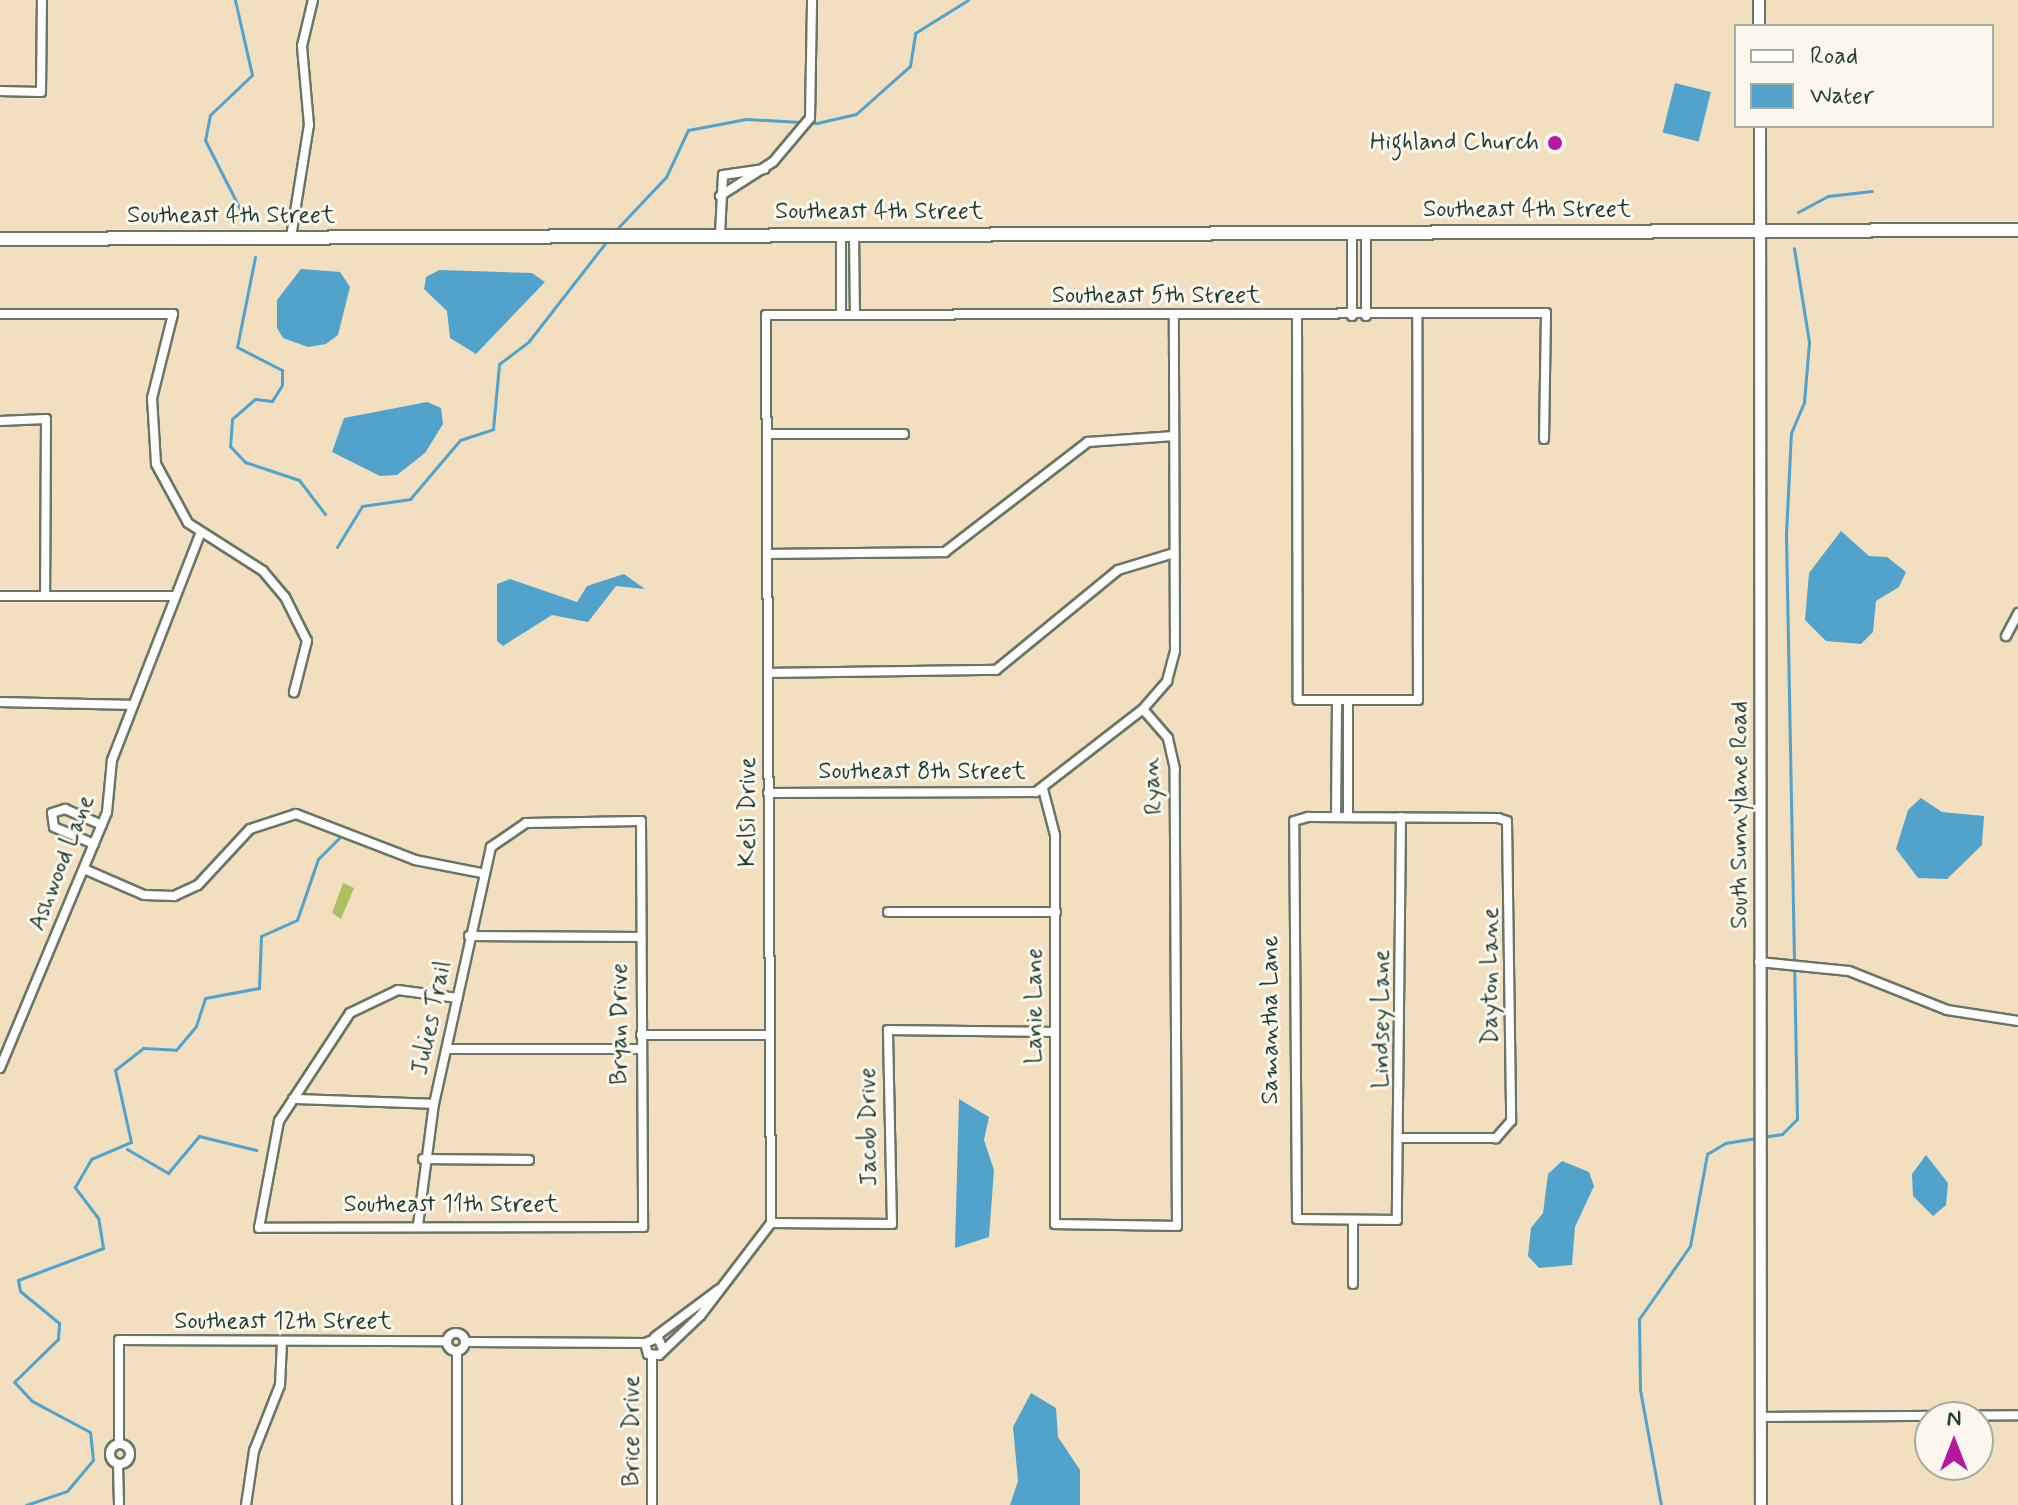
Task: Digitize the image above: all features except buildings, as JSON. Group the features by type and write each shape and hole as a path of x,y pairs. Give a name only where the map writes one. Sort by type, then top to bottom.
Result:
{"main road":[{"name":"Southeast 4th Street","path":"0,239 2018,230"}],"street":[{"path":"0,91 41,92 42,0"},
{"path":"291,237 310,115 302,46 313,0"},
{"path":"720,196 765,169 791,144 810,118 812,0"},
{"path":"1759,0 1759,24"},
{"name":"South Sunnylane Road","path":"1760,128 1761,1505"},
{"path":"720,234 720,196 726,173 765,169"},
{"path":"1352,233 1352,316"},
{"path":"1366,233 1366,316"},
{"path":"841,315 848,235"},
{"path":"848,235 855,315"},
{"name":"Southeast 5th Street","path":"766,315 1297,317 1546,313 1544,439"},
{"path":"0,314 173,314 152,398 153,450 167,492 200,534 257,566 285,597 307,641 294,692"},
{"name":"Kelsi Drive","path":"766,315 771,1223"},
{"path":"1297,317 1298,700 1418,700 1417,316"},
{"path":"1143,709 1173,663 1174,317"},
{"path":"0,421 46,419 45,596"},
{"path":"768,434 904,434"},
{"path":"768,554 945,552 1088,442 1174,436"},
{"name":"Ashwood Lane","path":"0,1068 102,825 110,766 173,596 200,534"},
{"path":"768,673 996,670 1118,570 1174,553"},
{"path":"0,596 173,596"},
{"path":"2006,636 2018,613"},
{"path":"1337,700 1336,817 1401,817"},
{"path":"1348,700 1348,817"},
{"path":"0,702 133,705"},
{"name":"Southeast 8th Street","path":"768,793 1043,789 1143,709"},
{"name":"Ryan","path":"1055,1224 1177,1226 1175,769 1168,738 1143,709"},
{"name":"Lanie Lane","path":"1043,789 1055,835 1055,1224"},
{"path":"94,844 54,827 52,813 65,809 102,825"},
{"path":"84,869 144,895 174,896 198,885 250,829 296,814 415,860 481,873"},
{"name":"Samantha Lane","path":"1336,817 1294,821 1297,1219 1353,1224"},
{"name":"Dayton Lane","path":"1401,817 1507,821 1506,1131 1496,1138 1403,1138"},
{"name":"Lindsey Lane","path":"1353,1224 1397,1220 1403,1138 1401,817"},
{"name":"Julies Trail","path":"418,1225 423,1159 481,873 491,847 509,829 641,821"},
{"name":"Bryan Drive","path":"641,821 639,937 643,1227"},
{"path":"888,912 1056,912"},
{"path":"469,936 639,937"},
{"path":"1759,962 1849,971 1947,1010 2018,1021"},
{"path":"293,1099 342,1022 367,1000 407,990 457,998"},
{"name":"Jacob Drive","path":"771,1223 892,1224 888,1030 1055,1032"},
{"path":"641,1035 769,1035"},
{"path":"447,1049 640,1049"},
{"path":"293,1099 434,1104"},
{"name":"Southeast 11th Street","path":"293,1099 268,1154 259,1228 418,1225 643,1227"},
{"path":"423,1159 529,1160"},
{"path":"645,1343 652,1356 663,1349 718,1290 771,1223"},
{"path":"1353,1224 1353,1284"},
{"path":"457,1502 457,1351 465,1342 645,1343 718,1290"},
{"name":"Southeast 12th Street","path":"119,1444 119,1340 447,1341 458,1333 465,1342"},
{"path":"655,1337 663,1349"},
{"path":"447,1341 457,1351"},
{"path":"246,1505 254,1451 280,1385 282,1342"},
{"name":"Brice Drive","path":"652,1356 652,1505"},
{"path":"1761,1417 2018,1415"},
{"path":"118,1464 130,1456 119,1444 109,1454 118,1464 119,1505"}],"green space":[{"path":"343,883 354,888 341,919 332,913"}],"water":[{"path":"1675,83 1711,92 1699,141 1663,132"},
{"path":"301,269 340,272 350,287 338,335 326,344 308,347 283,338 277,328 277,300"},
{"path":"439,270 532,273 545,282 476,354 450,338 447,311 424,289 426,277"},
{"path":"427,402 441,408 443,424 425,453 397,475 380,476 332,452 344,418"},
{"path":"1841,531 1869,556 1887,557 1906,572 1899,587 1876,601 1873,632 1861,644 1826,641 1805,620 1809,573"},
{"path":"624,574 645,589 616,586 588,622 552,615 503,646 497,641 497,584 510,579 577,602 587,586"},
{"path":"1921,798 1942,812 1984,816 1982,845 1947,879 1918,878 1896,849 1908,810"},
{"path":"959,1099 989,1117 984,1140 994,1170 989,1237 955,1248"},
{"path":"1926,1155 1948,1183 1946,1205 1933,1216 1913,1196 1912,1174"},
{"path":"1562,1161 1589,1172 1594,1186 1575,1227 1572,1265 1539,1268 1528,1256 1531,1228 1543,1213 1548,1174"},
{"path":"1031,1393 1056,1408 1058,1437 1080,1470 1080,1505 1010,1505 1018,1481 1013,1427"}],"waterway":[{"path":"235,0 252,75 210,115 205,140 245,219"},
{"path":"613,233 666,177 688,130 746,119 817,123 856,114 910,66 915,33 968,0"},
{"path":"1798,212 1828,196 1872,191"},
{"path":"337,547 362,506 410,499 460,440 493,429 499,364 529,341 606,242"},
{"path":"1661,1505 1640,1389 1639,1319 1690,1246 1707,1154 1725,1143 1782,1134 1797,1119 1786,534 1791,433 1804,402 1809,342 1794,248"},
{"path":"255,257 237,347 282,370 282,385 272,401 255,399 232,419 230,446 245,462 299,480 325,514"},
{"path":"26,1505 67,1491 93,1460 90,1432 32,1401 14,1382 58,1339 59,1323 20,1291 18,1280 103,1248 98,1218 75,1187 91,1159 131,1142 115,1070 143,1048 176,1050 196,1026 205,998 259,988 261,936 297,920 318,859 339,838"},
{"path":"127,1149 168,1173 199,1136 256,1150"}],"place":[{"name":"Highland Church","path":"1555,143"}]}
